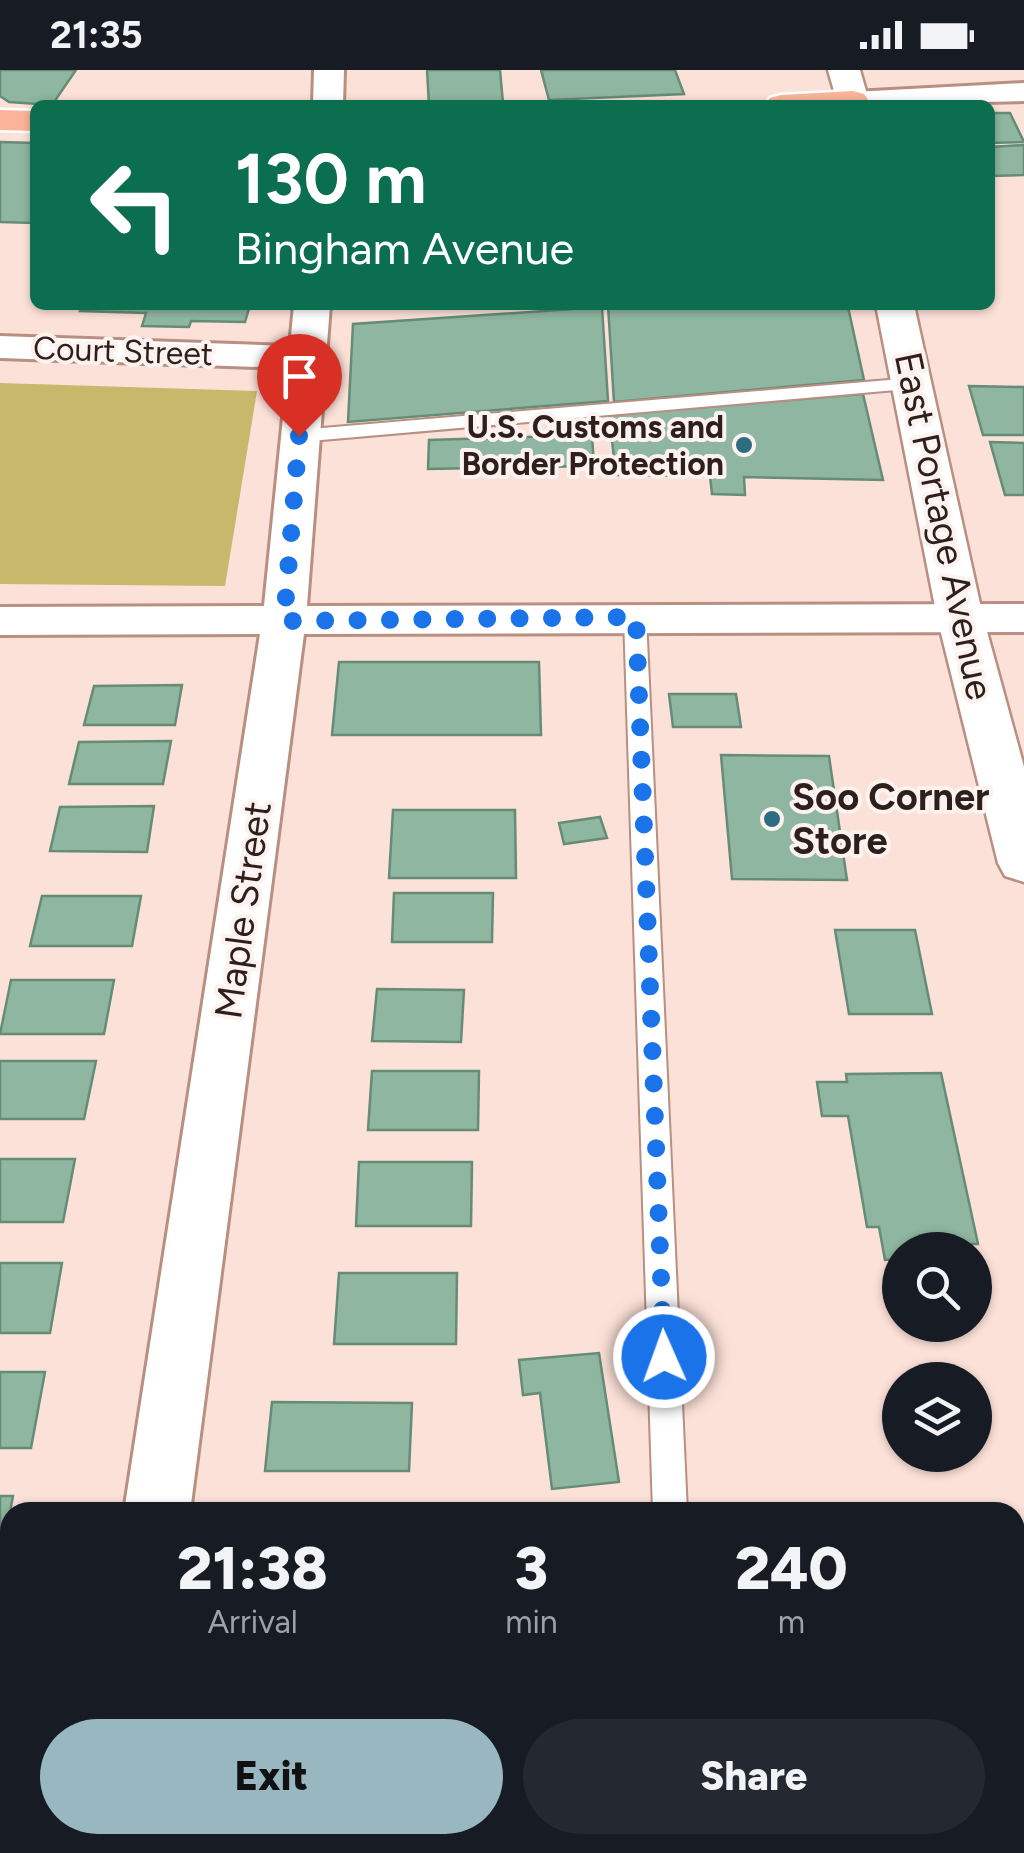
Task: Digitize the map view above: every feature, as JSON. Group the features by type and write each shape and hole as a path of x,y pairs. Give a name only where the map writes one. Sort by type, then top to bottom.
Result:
{"main road":[{"path":"844,70 853,100"},
{"path":"0,120 30,121"},
{"name":"East Portage Avenue","path":"896,310 960,618 1024,864"}],"street":[{"path":"328,70 328,100"},
{"path":"900,100 1024,92"},
{"name":"Maple Street","path":"158,1502 284,621 311,310"},
{"name":"Court Street","path":"0,347 306,358"},
{"path":"0,621 1024,618"}],"lane":[{"path":"299,436 912,384"},
{"path":"636,617 670,1502"}],"shaded area":[{"path":"0,383 257,391 225,586 0,584"}],"building":[{"path":"0,70 76,70 55,100 9,102 0,96"},
{"path":"427,70 500,70 503,100 429,100"},
{"path":"541,70 675,70 684,94 549,100"},
{"path":"995,113 1010,113 1024,142 995,143"},
{"path":"0,142 30,143 30,223 0,222"},
{"path":"1024,145 1024,175 995,176 995,147"},
{"path":"249,310 245,322 191,321 189,327 142,326 146,313 80,311"},
{"path":"602,310 608,401 348,422 353,324"},
{"path":"608,310 849,310 864,380 614,402"},
{"path":"969,386 1024,387 1024,435 983,435"},
{"name":"U.S. Customs and Border Protection","path":"863,394 883,480 744,477 745,495 712,494 710,476 616,475 609,415"},
{"path":"592,435 594,466 428,469 429,440"},
{"path":"990,442 1024,443 1024,495 1005,495"},
{"path":"339,662 539,662 541,735 332,735"},
{"path":"182,685 175,725 84,725 94,686"},
{"path":"669,694 736,694 741,727 673,727"},
{"path":"171,741 163,784 69,784 79,742"},
{"path":"721,755 829,756 847,880 732,879"},
{"path":"154,806 147,852 50,851 60,807"},
{"path":"393,810 515,810 516,878 389,878"},
{"path":"600,817 607,838 564,844 559,823"},
{"path":"394,893 493,893 492,942 392,942"},
{"path":"42,896 141,896 132,946 30,946"},
{"path":"835,930 915,930 932,1014 849,1014"},
{"path":"11,980 114,980 104,1034 0,1034"},
{"path":"377,989 464,990 461,1042 372,1041"},
{"path":"0,1061 96,1061 84,1119 0,1119"},
{"path":"372,1071 479,1071 478,1130 368,1130"},
{"path":"941,1073 975,1232 882,1232 882,1244 879,1227 867,1227 848,1116 822,1116 817,1082 847,1082 846,1074"},
{"path":"0,1159 75,1159 63,1222 0,1222"},
{"path":"359,1162 472,1162 471,1226 356,1226"},
{"path":"0,1263 62,1263 50,1333 0,1333"},
{"path":"339,1273 457,1273 456,1344 334,1344"},
{"path":"599,1353 619,1482 552,1489 540,1393 523,1395 519,1360"},
{"path":"0,1372 45,1372 31,1448 0,1448"},
{"path":"272,1402 412,1403 409,1471 265,1471"},
{"path":"0,1496 13,1496 12,1502 0,1502"}],"place":[{"name":"U.S. Customs and Border Protection","path":"744,445"},
{"name":"Soo Corner Store","path":"772,819"}],"route":[{"path":"299,436 284,621 636,617 664,1357"}]}
